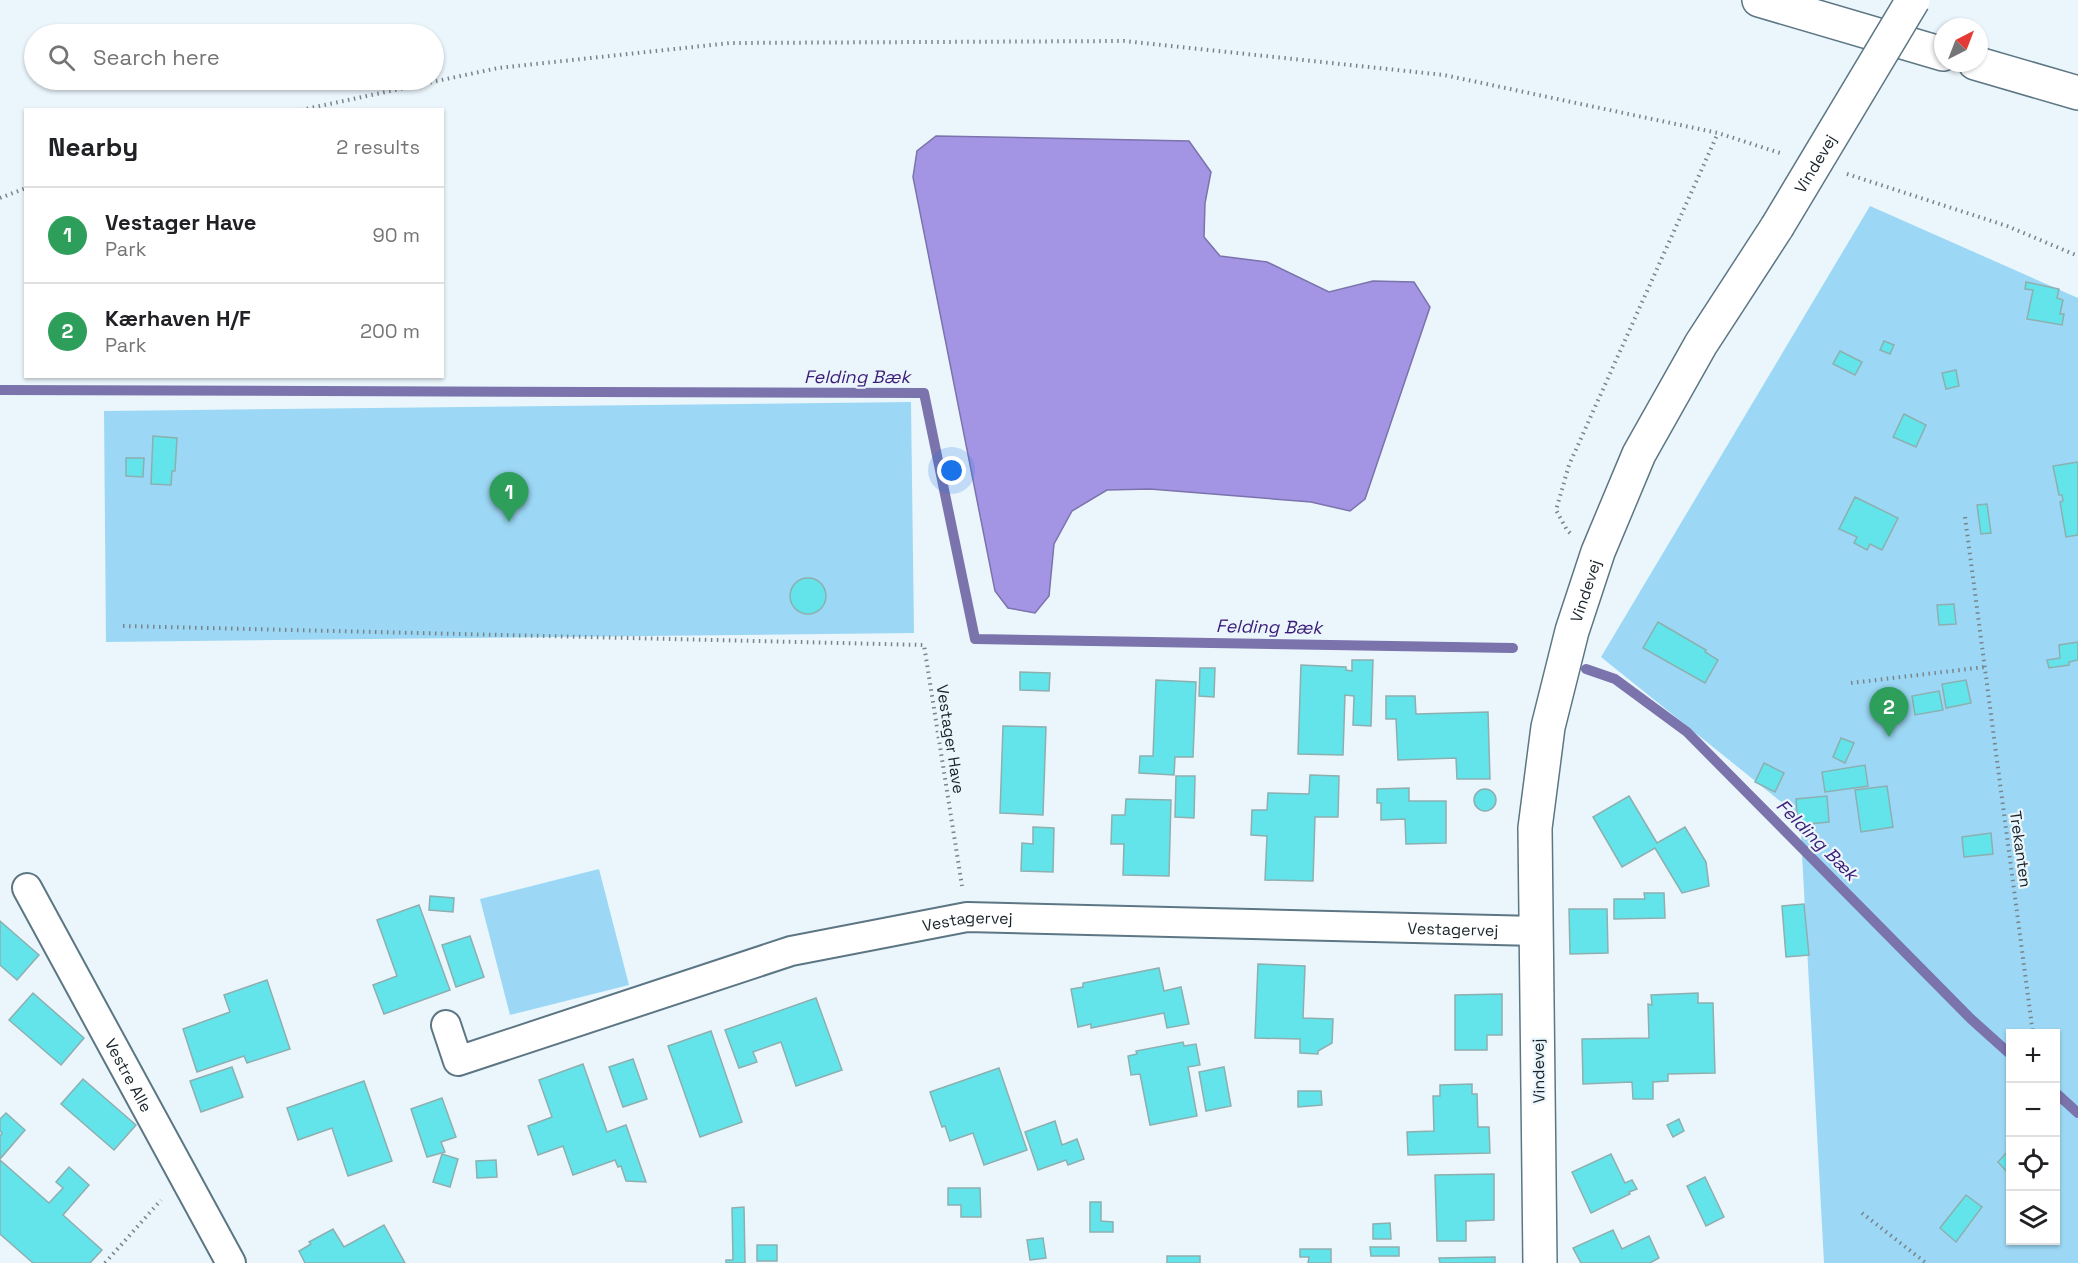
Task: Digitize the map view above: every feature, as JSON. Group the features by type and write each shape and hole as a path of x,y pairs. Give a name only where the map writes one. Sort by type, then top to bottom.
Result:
{"street":[{"path":"1759,0 1934,51"},
{"name":"Vindevej","path":"1540,1263 1535,828 1548,727 1572,631 1598,552 1639,454 1701,344 1777,227 1913,0"},
{"path":"1988,67 2078,93"},
{"name":"Vestre Alle","path":"27,888 231,1263"},
{"name":"Vestagervej","path":"446,1024 458,1060 791,951 967,917 1537,931"}],"path":[{"path":"444,80 498,68 730,43 1124,41 1444,75 1718,133 1785,154"},
{"path":"310,108 395,90"},
{"path":"1598,552 1567,530 1556,510 1569,465 1718,133"},
{"path":"1840,172 2007,226 2078,256"},
{"path":"0,198 24,189"},
{"name":"Trekanten","path":"1965,517 2032,1029"},
{"name":"Vestager Have","path":"123,626 924,645 967,917"},
{"path":"1851,683 1985,667"},
{"path":"105,1263 183,1175"},
{"path":"1862,1213 1926,1263"}],"shaded area":[{"path":"936,136 1189,141 1211,172 1205,203 1204,237 1220,256 1267,262 1329,292 1373,281 1414,282 1430,307 1365,499 1350,511 1311,502 1150,489 1107,490 1072,511 1054,544 1049,596 1035,613 1008,608 995,591 913,177 917,151"},
{"path":"1870,206 2078,298 2078,1263 1824,1263 1800,817 1601,657"},
{"path":"911,402 914,633 106,642 104,411"},
{"path":"599,869 629,985 510,1015 480,899"}],"building":[{"path":"2026,282 2059,289 2057,298 2063,300 2060,314 2064,314 2062,325 2027,319 2033,290 2025,289"},
{"path":"1884,341 1894,345 1890,354 1880,350"},
{"path":"1840,351 1862,362 1855,375 1833,364"},
{"path":"1956,370 1959,386 1946,389 1942,373"},
{"path":"1904,414 1926,425 1916,447 1893,437"},
{"path":"153,436 177,438 175,471 172,471 171,485 151,484"},
{"path":"126,458 144,458 143,477 126,476"},
{"path":"2078,462 2078,535 2066,537 2060,502 2063,501 2062,495 2059,495 2053,466"},
{"path":"1855,497 1898,518 1882,550 1870,544 1867,550 1854,543 1857,537 1839,529"},
{"path":"1987,504 1991,533 1981,534 1977,505"},
{"path":"808,578 820,584 826,596 820,608 808,614 796,608 790,596 796,584"},
{"path":"1954,604 1956,624 1939,625 1937,605"},
{"path":"1658,622 1706,650 1705,652 1718,660 1705,683 1643,648"},
{"path":"2078,642 2078,660 2069,662 2069,665 2049,668 2047,660 2060,658 2059,645"},
{"path":"1352,660 1373,660 1371,726 1353,725 1354,696 1345,695 1343,755 1298,754 1301,665 1346,667 1346,670 1352,671"},
{"path":"1200,668 1215,668 1214,697 1199,696"},
{"path":"1020,672 1050,673 1049,691 1020,690"},
{"path":"1156,680 1196,682 1193,757 1175,757 1174,775 1139,773 1140,756 1153,756"},
{"path":"1966,680 1971,703 1946,708 1942,684"},
{"path":"1939,691 1943,710 1915,715 1912,696"},
{"path":"1386,696 1415,696 1416,714 1488,712 1490,779 1457,779 1456,758 1398,760 1396,719 1386,719"},
{"path":"1003,726 1046,727 1043,815 1000,813"},
{"path":"1841,738 1854,743 1845,763 1833,757"},
{"path":"1764,763 1784,773 1775,792 1755,782"},
{"path":"1865,765 1868,786 1825,792 1822,772"},
{"path":"1310,775 1339,776 1338,817 1315,817 1313,881 1265,880 1267,836 1251,835 1252,810 1267,810 1268,793 1309,794"},
{"path":"1176,776 1195,776 1194,818 1175,817"},
{"path":"1887,786 1893,827 1861,832 1855,790"},
{"path":"1409,788 1409,801 1446,801 1446,843 1406,844 1405,819 1381,820 1381,803 1377,803 1377,789"},
{"path":"1485,789 1493,792 1496,800 1493,808 1485,811 1477,808 1474,800 1477,792"},
{"path":"1629,796 1657,843 1685,827 1706,862 1709,886 1682,893 1655,848 1622,867 1593,817"},
{"path":"1827,796 1829,822 1798,825 1796,799"},
{"path":"1126,799 1171,800 1169,876 1123,875 1124,844 1111,844 1112,815 1125,815"},
{"path":"1033,827 1054,828 1053,872 1021,871 1022,843 1033,844"},
{"path":"1991,833 1993,854 1964,857 1962,837"},
{"path":"1644,893 1664,893 1665,918 1614,919 1614,899 1645,899"},
{"path":"430,896 454,898 453,912 429,910"},
{"path":"1804,904 1809,955 1786,957 1782,906"},
{"path":"419,905 450,990 384,1014 373,985 397,976 377,920"},
{"path":"1569,909 1607,909 1608,953 1570,954"},
{"path":"0,921 39,955 17,980 0,965"},
{"path":"470,936 484,977 456,987 442,945"},
{"path":"1258,964 1305,966 1303,1018 1333,1019 1332,1043 1318,1051 1318,1054 1300,1053 1300,1039 1255,1038"},
{"path":"1159,968 1164,991 1181,987 1189,1024 1167,1028 1164,1013 1091,1028 1091,1024 1078,1027 1071,989 1083,987 1083,983"},
{"path":"267,980 290,1049 247,1063 244,1056 197,1072 183,1029 230,1012 224,995"},
{"path":"33,993 84,1038 61,1065 9,1020"},
{"path":"1698,993 1698,1003 1713,1003 1715,1073 1668,1074 1668,1081 1653,1082 1653,1099 1633,1099 1632,1082 1583,1084 1582,1039 1649,1038 1648,1004 1652,1005 1651,995"},
{"path":"1502,994 1502,1035 1487,1035 1487,1050 1455,1050 1455,995"},
{"path":"816,998 842,1070 796,1086 781,1042 753,1052 757,1062 739,1068 725,1030"},
{"path":"711,1031 742,1122 700,1137 668,1046"},
{"path":"1183,1042 1184,1046 1196,1044 1200,1065 1188,1067 1197,1116 1150,1125 1140,1074 1131,1075 1128,1056 1137,1054 1136,1051"},
{"path":"633,1059 647,1099 623,1107 609,1067"},
{"path":"583,1064 607,1132 626,1125 646,1182 626,1181 621,1166 618,1167 615,1160 573,1175 563,1146 538,1155 528,1126 552,1117 539,1080"},
{"path":"232,1067 243,1097 201,1112 190,1081"},
{"path":"1224,1067 1231,1106 1206,1111 1199,1072"},
{"path":"999,1068 1027,1150 984,1165 973,1133 950,1141 945,1126 942,1127 930,1092"},
{"path":"83,1079 136,1125 114,1150 61,1104"},
{"path":"364,1081 392,1161 348,1176 332,1128 298,1140 287,1108"},
{"path":"1472,1084 1472,1094 1477,1094 1478,1127 1489,1127 1490,1153 1408,1155 1407,1132 1434,1131 1433,1096 1440,1096 1440,1085"},
{"path":"1298,1091 1321,1091 1322,1105 1298,1107"},
{"path":"442,1098 456,1137 441,1142 445,1152 427,1157 411,1109"},
{"path":"6,1113 25,1130 0,1159 2,1133 0,1119"},
{"path":"1679,1119 1684,1131 1673,1137 1667,1125"},
{"path":"1055,1121 1062,1145 1077,1139 1084,1159 1068,1165 1066,1160 1038,1170 1025,1132"},
{"path":"2006,1153 2006,1171 1998,1162"},
{"path":"442,1154 458,1159 450,1187 433,1182"},
{"path":"1611,1154 1625,1183 1632,1180 1637,1189 1591,1213 1572,1172"},
{"path":"0,1160 49,1203 63,1188 56,1182 69,1167 89,1185 63,1215 102,1250 90,1263 33,1263 0,1234"},
{"path":"496,1160 497,1177 477,1178 476,1161"},
{"path":"1494,1174 1494,1220 1466,1221 1466,1241 1437,1241 1435,1175"},
{"path":"1705,1177 1724,1217 1706,1226 1687,1186"},
{"path":"948,1188 980,1188 981,1217 961,1217 961,1205 948,1205"},
{"path":"1966,1195 1982,1207 1956,1242 1940,1228"},
{"path":"1090,1202 1101,1202 1101,1221 1113,1222 1113,1232 1090,1232"},
{"path":"744,1207 745,1263 726,1263 726,1260 733,1260 732,1208"},
{"path":"1390,1223 1391,1239 1373,1239 1373,1224"},
{"path":"384,1225 405,1263 305,1263 299,1251 311,1244 309,1242 333,1229 344,1247"},
{"path":"1613,1230 1622,1249 1649,1236 1659,1258 1650,1263 1581,1263 1573,1248"},
{"path":"1043,1238 1046,1258 1030,1260 1027,1240"},
{"path":"757,1245 777,1245 777,1261 757,1261"},
{"path":"1370,1247 1399,1247 1399,1256 1371,1256"},
{"path":"1300,1249 1331,1249 1331,1263 1308,1263 1309,1257 1300,1257"},
{"path":"1167,1256 1200,1256 1200,1263 1167,1263"},
{"path":"1495,1257 1495,1263 1440,1263 1439,1258"}],"waterway":[{"name":"Felding Bæk","path":"0,390 924,393 975,639 1513,648"},
{"name":"Felding Bæk","path":"1586,669 1615,679 1687,732 1971,1019 2006,1050"},
{"name":"Felding Bæk","path":"2060,1097 2078,1113"}],"place":[{"name":"Vestager Have","path":"509,522"},
{"name":"Kærhaven H/F","path":"1889,737"}]}
